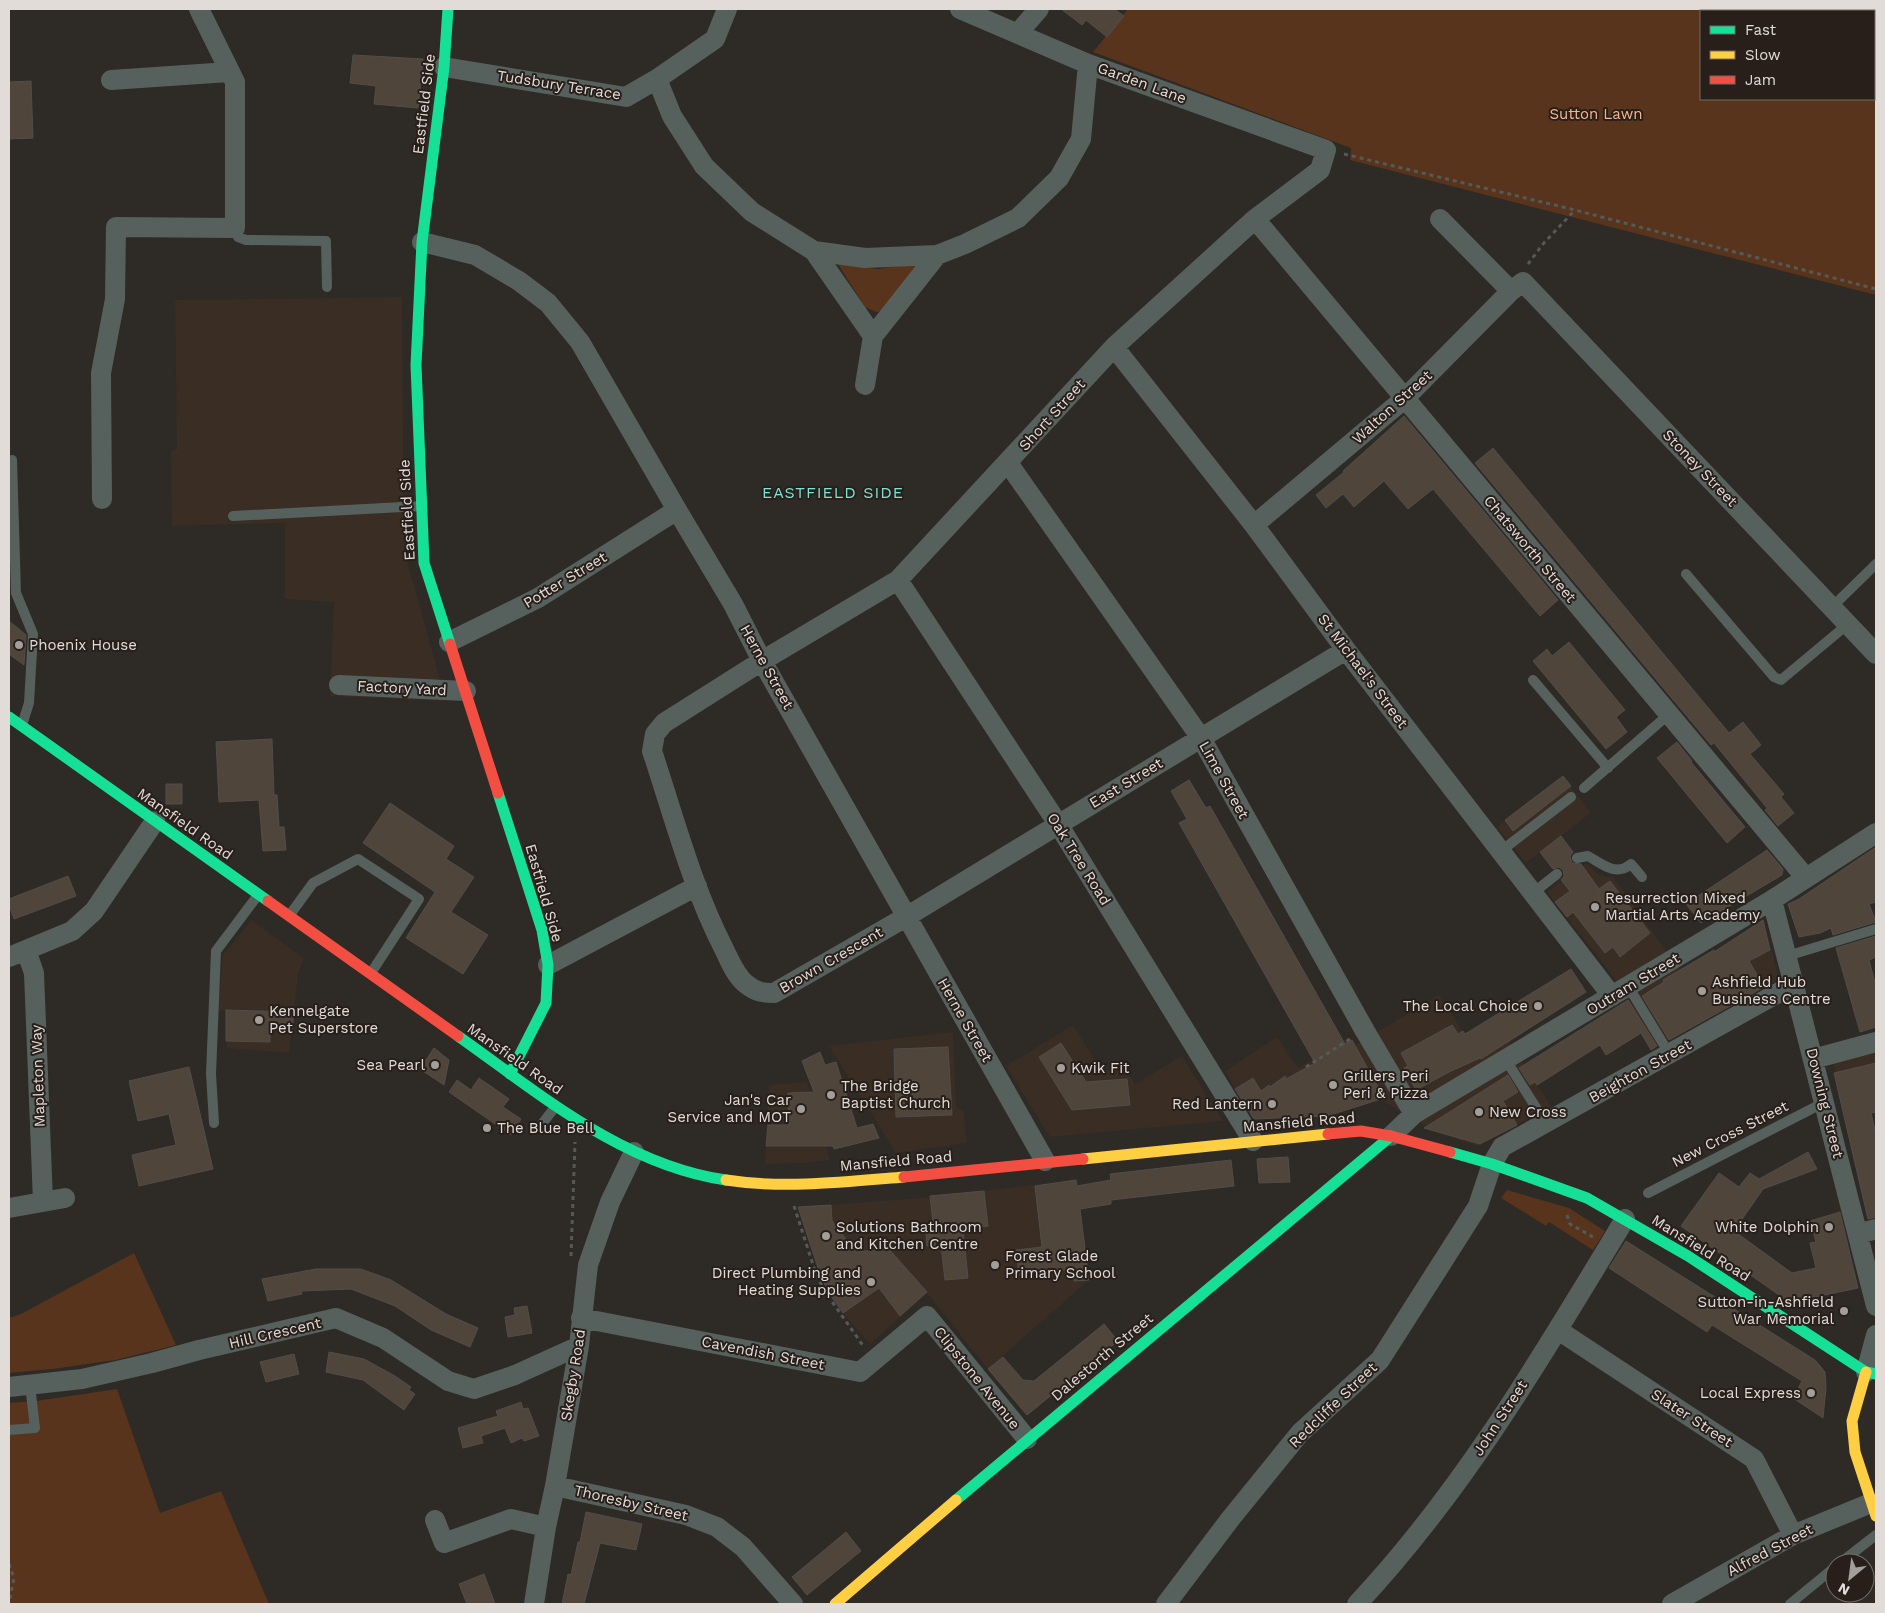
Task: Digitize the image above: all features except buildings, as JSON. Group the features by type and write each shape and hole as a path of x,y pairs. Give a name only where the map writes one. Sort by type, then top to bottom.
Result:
{"main road":[{"name":"Eastfield Side","path":"448,9 444,66 422,242 416,365 424,563 542,930 548,965 546,1003 510,1074"},
{"name":"Mansfield Road","path":"9,717 575,1119 634,1152 697,1176 744,1183 793,1185 900,1177 1045,1161 1361,1131 1390,1136 1492,1164 1587,1198 1688,1256 1871,1373"},
{"name":"Dalestorth Street","path":"835,1604 1027,1439 1390,1136"},
{"path":"1871,1373 1852,1421 1855,1452 1874,1510"}],"street":[{"path":"102,499 101,373 115,299 116,227 235,228 235,82 199,9"},
{"name":"Tudsbury Terrace","path":"444,66 626,97 657,79 715,39 727,9"},
{"name":"Garden Lane","path":"960,9 1088,64 1326,150"},
{"path":"1018,33 1039,9"},
{"path":"814,251 865,258 937,255 965,244 1018,218 1059,178 1081,139 1088,64"},
{"path":"111,80 229,72"},
{"path":"657,79 672,116 704,166 752,212 814,251 873,336"},
{"name":"Short Street","path":"762,661 898,580 1114,347 1255,219 1320,170 1326,150"},
{"name":"Chatsworth Street","path":"1255,219 1806,878"},
{"name":"Stoney Street","path":"1440,219 1517,287 1876,654"},
{"name":"Herne Street","path":"422,242 476,255 519,281 548,303 580,342 676,510 733,604 762,661 1045,1161"},
{"path":"865,385 873,336 937,255"},
{"name":"Walton Street","path":"1254,525 1404,399 1517,287"},
{"name":"St Michael's Street","path":"1114,347 1254,525 1346,650 1533,893 1620,991"},
{"name":"Lime Street","path":"1008,463 1202,738 1364,1031 1414,1114"},
{"name":"Potter Street","path":"449,642 538,598 676,510"},
{"name":"Oak Tree Road","path":"898,580 1058,824 1253,1141"},
{"name":"East Street","path":"906,917 1346,650"},
{"name":"Brown Crescent","path":"762,661 664,723 655,734 652,751 708,919 737,975 746,985 759,993 774,993 906,917"},
{"name":"Factory Yard","path":"339,685 466,691"},
{"path":"17,954 72,931 94,911 155,821"},
{"name":"Outram Street","path":"1390,1136 1414,1114 1772,900 1876,833"},
{"path":"548,965 697,886"},
{"name":"Downing Street","path":"1772,900 1825,1102 1867,1231 1876,1306"},
{"name":"Mapleton Way","path":"17,954 34,973 43,1202"},
{"name":"Beighton Street","path":"1492,1164 1502,1146 1670,1055 1794,984"},
{"path":"1814,1060 1876,1042"},
{"name":"Skegby Road","path":"534,1604 579,1346 588,1265 610,1202 634,1152"},
{"name":"Redcliffe Street","path":"1166,1604 1231,1518 1300,1433 1380,1360 1478,1206 1492,1164"},
{"path":"9,1208 65,1198"},
{"name":"John Street","path":"1357,1604 1376,1584 1458,1483 1558,1330 1625,1219"},
{"name":"Clipstone Avenue","path":"928,1316 1027,1439"},
{"name":"Cavendish Street","path":"581,1318 860,1372 928,1316"},
{"name":"Hill Crescent","path":"9,1387 82,1379 336,1318 383,1338 448,1380 474,1389 515,1375 579,1346"},
{"name":"Slater Street","path":"1558,1330 1754,1459 1793,1535"},
{"path":"1871,1373 1876,1335"},
{"name":"Thoresby Street","path":"554,1486 686,1515 717,1527 743,1547 793,1604"},
{"name":"Alfred Street","path":"1672,1604 1793,1535 1874,1510"},
{"path":"435,1520 444,1543 512,1519 546,1527"}],"lane":[{"path":"235,228 238,237 246,240 326,241 327,287"},
{"path":"12,460 16,593 34,634 29,703 22,726"},
{"path":"233,516 422,506"},
{"path":"1832,607 1875,566"},
{"path":"1686,574 1774,677 1781,680 1848,624"},
{"path":"1533,680 1608,768"},
{"path":"1584,788 1608,768 1663,709"},
{"path":"1501,851 1572,797"},
{"path":"1577,858 1588,856 1603,867 1615,870 1626,869 1631,864 1642,877"},
{"path":"289,916 313,883 358,859 419,899 370,974"},
{"path":"1533,893 1557,874"},
{"path":"214,1123 211,1074 216,951 258,895"},
{"path":"1787,956 1876,928"},
{"path":"1620,991 1670,1055"},
{"path":"1506,1060 1545,1122"},
{"name":"New Cross Street","path":"1648,1192 1825,1102"},
{"path":"542,1124 556,1106"},
{"path":"9,1430 35,1428 30,1385"},
{"path":"1853,1553 1876,1535"},
{"path":"1790,1604 1825,1575"}],"path":[{"path":"1326,150 1575,210 1876,290"},
{"path":"1517,287 1524,269 1543,244 1575,210"},
{"path":"1306,1067 1364,1031"},
{"path":"570,1257 575,1119"},
{"path":"793,1185 794,1206 817,1277 828,1296 874,1360"},
{"path":"1567,1214 1570,1224 1609,1246"},
{"path":"9,1564 14,1578 9,1603"}],"shaded area":[{"path":"402,297 404,550 446,701 330,696 334,602 285,599 285,523 172,526 171,451 177,449 175,300"},
{"path":"1563,776 1591,813 1526,863 1497,827"},
{"path":"1588,864 1598,874 1613,877 1680,970 1715,951 1759,923 1765,925 1779,979 1657,1046 1609,971 1547,892 1582,866"},
{"path":"251,920 304,958 298,974 289,1053 227,1048 226,1011 218,1010 223,955"},
{"path":"1439,995 1481,1059 1509,1042 1551,1106 1477,1146 1435,1132 1380,1099 1336,1113 1253,1119 1225,1071 1277,1037 1298,1068 1350,1037 1355,1045"},
{"path":"1073,1025 1103,1073 1121,1062 1135,1084 1182,1056 1223,1121 1050,1137 1006,1066"},
{"path":"953,1032 956,1106 964,1112 967,1143 896,1153 829,1046"},
{"path":"1876,1052 1876,1112 1846,1119 1833,1062"},
{"path":"807,1082 830,1160 765,1164 769,1085"},
{"name":"Forest Glade Primary School","path":"1076,1180 1089,1280 988,1369 927,1293 870,1344 843,1313 821,1277 798,1207 923,1198"}],"green space":[{"name":"Sutton Lawn","path":"1128,9 1876,9 1876,295 1350,160 1351,148 1093,52"},
{"path":"921,262 882,311 876,312 865,307 838,264 878,269"},
{"path":"1507,1190 1569,1208 1605,1231 1593,1250 1549,1222 1546,1226 1501,1198"},
{"path":"134,1253 176,1345 115,1360 9,1373 9,1318 21,1314"},
{"path":"117,1389 160,1513 221,1491 269,1604 9,1604 9,1403"}],"traffic: fast":[{"path":"448,9 444,67 422,242 416,365 424,563 450,644"},
{"path":"9,717 268,901"},
{"path":"498,793 542,930 548,965 546,1003 510,1074"},
{"path":"458,1036 552,1103 618,1143 652,1159 688,1172 726,1180"},
{"path":"956,1500 1391,1136"},
{"path":"1450,1152 1492,1164 1587,1198 1688,1256 1866,1372 1876,1374"}],"traffic: slow":[{"path":"1083,1159 1328,1134"},
{"path":"726,1180 748,1183 792,1184 837,1183 904,1177"},
{"path":"1866,1372 1852,1421 1855,1452 1876,1516"},
{"path":"835,1604 956,1500"}],"traffic: jam":[{"path":"450,644 498,793"},
{"path":"268,901 458,1036"},
{"path":"1328,1134 1361,1131 1391,1136 1450,1152"},
{"path":"904,1177 1083,1159"}],"place":[{"name":"Phoenix House","path":"19,645"},
{"name":"Resurrection Mixed Martial Arts Academy","path":"1595,907"},
{"name":"Ashfield Hub Business Centre","path":"1702,991"},
{"name":"The Local Choice","path":"1538,1006"},
{"name":"Kennelgate Pet Superstore","path":"259,1020"},
{"name":"Sea Pearl","path":"435,1065"},
{"name":"Kwik Fit","path":"1061,1068"},
{"name":"Grillers Peri Peri & Pizza","path":"1333,1085"},
{"name":"The Bridge Baptist Church","path":"831,1095"},
{"name":"Red Lantern","path":"1272,1104"},
{"name":"Jan's Car Service and MOT","path":"801,1109"},
{"name":"New Cross","path":"1479,1112"},
{"name":"The Blue Bell","path":"487,1128"},
{"name":"White Dolphin","path":"1829,1227"},
{"name":"Solutions Bathroom and Kitchen Centre","path":"826,1236"},
{"name":"Forest Glade Primary School","path":"995,1265"},
{"name":"Direct Plumbing and Heating Supplies","path":"871,1282"},
{"name":"Sutton-in-Ashfield War Memorial","path":"1844,1311"},
{"name":"Local Express","path":"1811,1393"}],"district":[{"name":"EASTFIELD SIDE","path":"833,492"}]}
